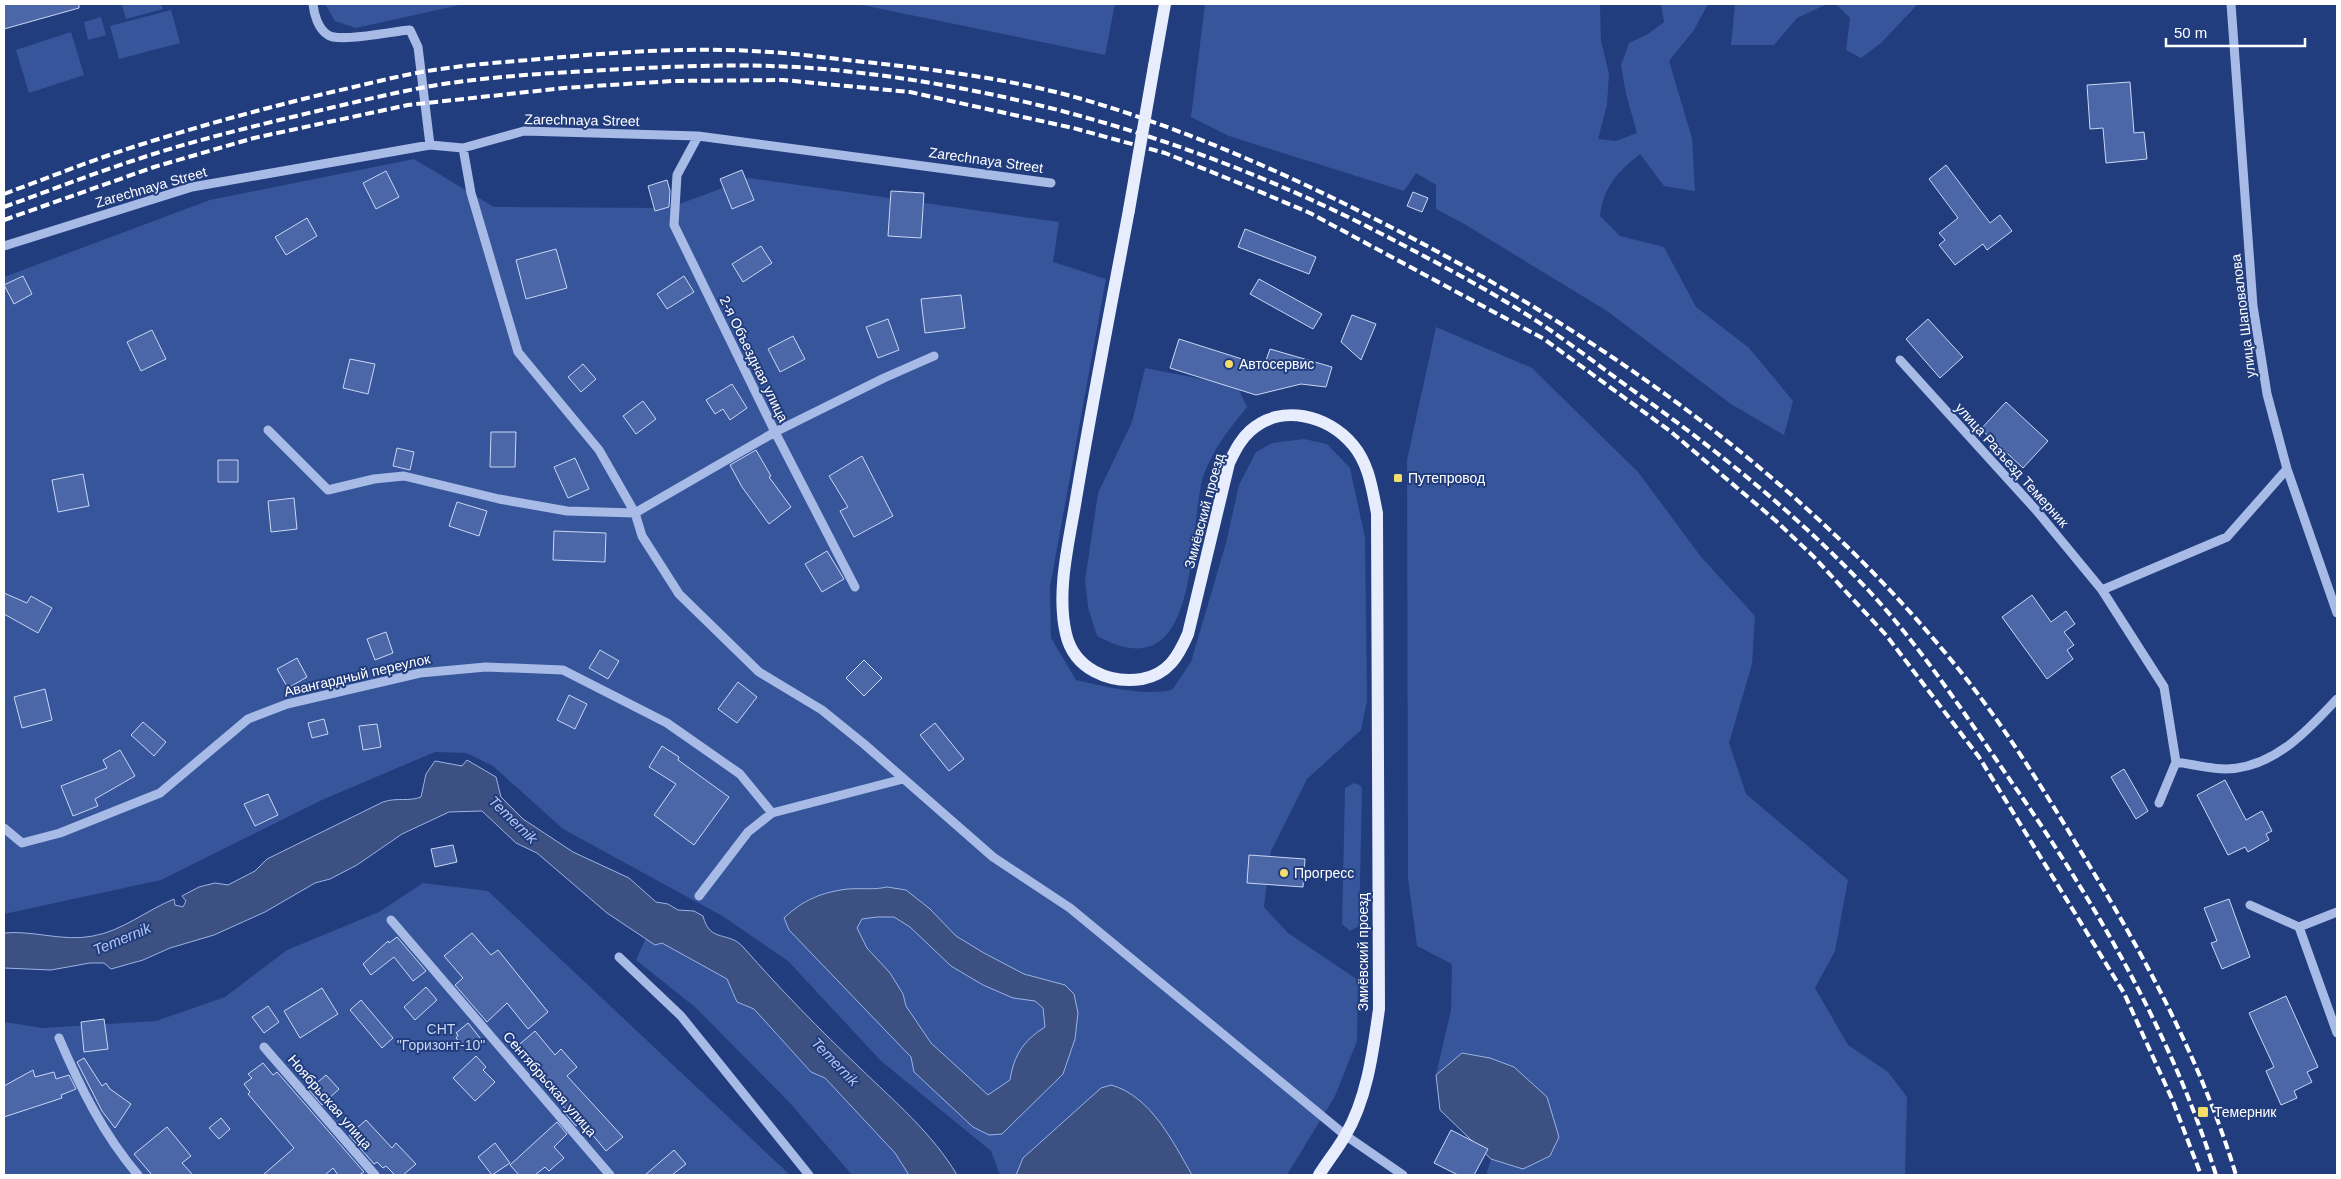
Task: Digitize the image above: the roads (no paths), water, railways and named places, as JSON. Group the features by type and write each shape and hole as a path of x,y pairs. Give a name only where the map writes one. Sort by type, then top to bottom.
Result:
{"main road":[{"name":"Змиёвский проезд","path":"1166,4 1083,458 1066,571 1063,614 1066,635 1074,654 1085,667 1101,675 1133,680 1152,677 1166,669 1179,656 1188,634 1229,463 1238,444 1250,431 1264,421 1277,416 1296,415 1327,422 1354,446 1368,470 1377,513 1378,1009 1366,1077 1357,1109 1345,1135 1319,1175"}],"street":[{"path":"312,4 315,17 327,35 340,39 410,30 418,47 430,145"},
{"name":"улица Шаповалова","path":"2231,4 2253,306 2267,394 2287,470 2337,613"},
{"name":"Zarechnaya Street","path":"4,246 192,187 430,145 463,148 524,131 698,136 1052,182"},
{"name":"2-я Объездная улица","path":"698,136 677,175 674,225 775,432 855,588"},
{"path":"463,148 471,193 518,352 599,450 635,512 642,536 679,594 759,672 822,710 993,857 1070,908 1345,1135 1402,1175"},
{"path":"268,430 328,490 374,479 404,476 499,499 566,512 635,512 775,432 884,378 934,356"},
{"name":"улица Разъезд Темерник","path":"1900,360 2036,510 2102,590 2164,687 2176,762"},
{"path":"2102,590 2227,537 2287,470"},
{"name":"Авангардный переулок","path":"4,828 22,843 60,834 160,793 248,719 287,704 420,673 486,667 562,670 658,719 740,774 772,813"},
{"path":"2159,804 2176,762 2226,769 2261,763 2303,735 2337,699"},
{"path":"699,896 748,832 772,813 904,779"},
{"path":"2250,905 2299,927 2337,912"},
{"name":"Сентябрьская улица","path":"390,920 610,1175"},
{"path":"2299,927 2337,1033"},
{"path":"619,957 681,1016 809,1175"},
{"path":"59,1038 78,1083 99,1122 138,1175"},
{"name":"Ноябрьская улица","path":"264,1047 375,1175"}],"water":[{"name":"Temernik","path":"467,760 496,777 501,797 523,819 573,852 629,878 656,902 668,904 678,910 694,911 703,916 706,925 715,934 732,939 744,948 815,1024 912,1118 925,1132 957,1175 909,1175 895,1153 825,1078 811,1072 754,1009 737,1002 727,979 662,943 655,945 607,913 537,853 516,843 482,811 449,812 402,834 357,865 330,879 315,883 265,912 214,935 170,948 143,960 111,969 104,963 90,963 51,970 4,968 4,933 26,933 71,938 93,936 114,930 174,899 175,905 183,907 186,901 182,896 199,887 215,883 228,885 255,871 267,859 383,802 421,797 426,774 435,761 462,766"},
{"path":"887,887 906,890 930,909 956,936 984,953 1024,974 1065,985 1074,994 1078,1013 1075,1039 1063,1074 1002,1134 989,1135 973,1127 914,1072 911,1057 789,930 784,918 798,906 830,892","holes":["894,917 910,927 951,966 983,985 1013,998 1035,1001 1043,1008 1045,1027 1037,1032 1021,1049 1014,1063 1010,1080 988,1095 931,1043 906,1006 903,994 890,973 867,948 857,928 862,919"]},
{"path":"1462,1053 1490,1058 1514,1067 1547,1097 1559,1137 1550,1156 1523,1169 1491,1159 1440,1110 1436,1075"},
{"path":"1111,1085 1138,1099 1149,1110 1169,1135 1192,1175 1016,1175 1023,1158 1101,1088"}],"railway":[{"path":"4,194 101,158 183,132 282,104 400,76 486,64 666,50 744,51 806,55 947,72 1002,81 1082,99 1157,123 1232,152 1304,184 1458,263 1540,311 1620,362 1697,418 1771,477 1841,541 1907,609 1968,681 2001,725 2046,794 2111,902 2153,977 2191,1055 2223,1134 2236,1175"},
{"path":"4,207 156,153 255,126 404,91 472,80 516,76 708,66 817,68 917,81 989,94 1061,111 1131,131 1200,154 1269,181 1335,211 1418,253 1484,289 1545,326 1663,412 1756,484 1814,536 1870,592 1912,641 1950,693 2053,844 2108,934 2158,1028 2199,1125 2216,1175"},
{"path":"4,220 154,167 254,138 408,105 564,88 673,81 783,80 910,92 1073,128 1165,153 1310,213 1544,339 1670,431 1775,520 1813,556 1886,635 1979,757 2124,993 2172,1099 2201,1175"}],"place":[{"name":"Автосервис","path":"1229,364"},
{"name":"Путепровод","path":"1398,478"},
{"name":"Прогресс","path":"1284,873"},
{"name":"Темерник","path":"2203,1112"}],"park label":[{"name":"СНТ \"Горизонт-10\"","path":"441,1038"}]}
